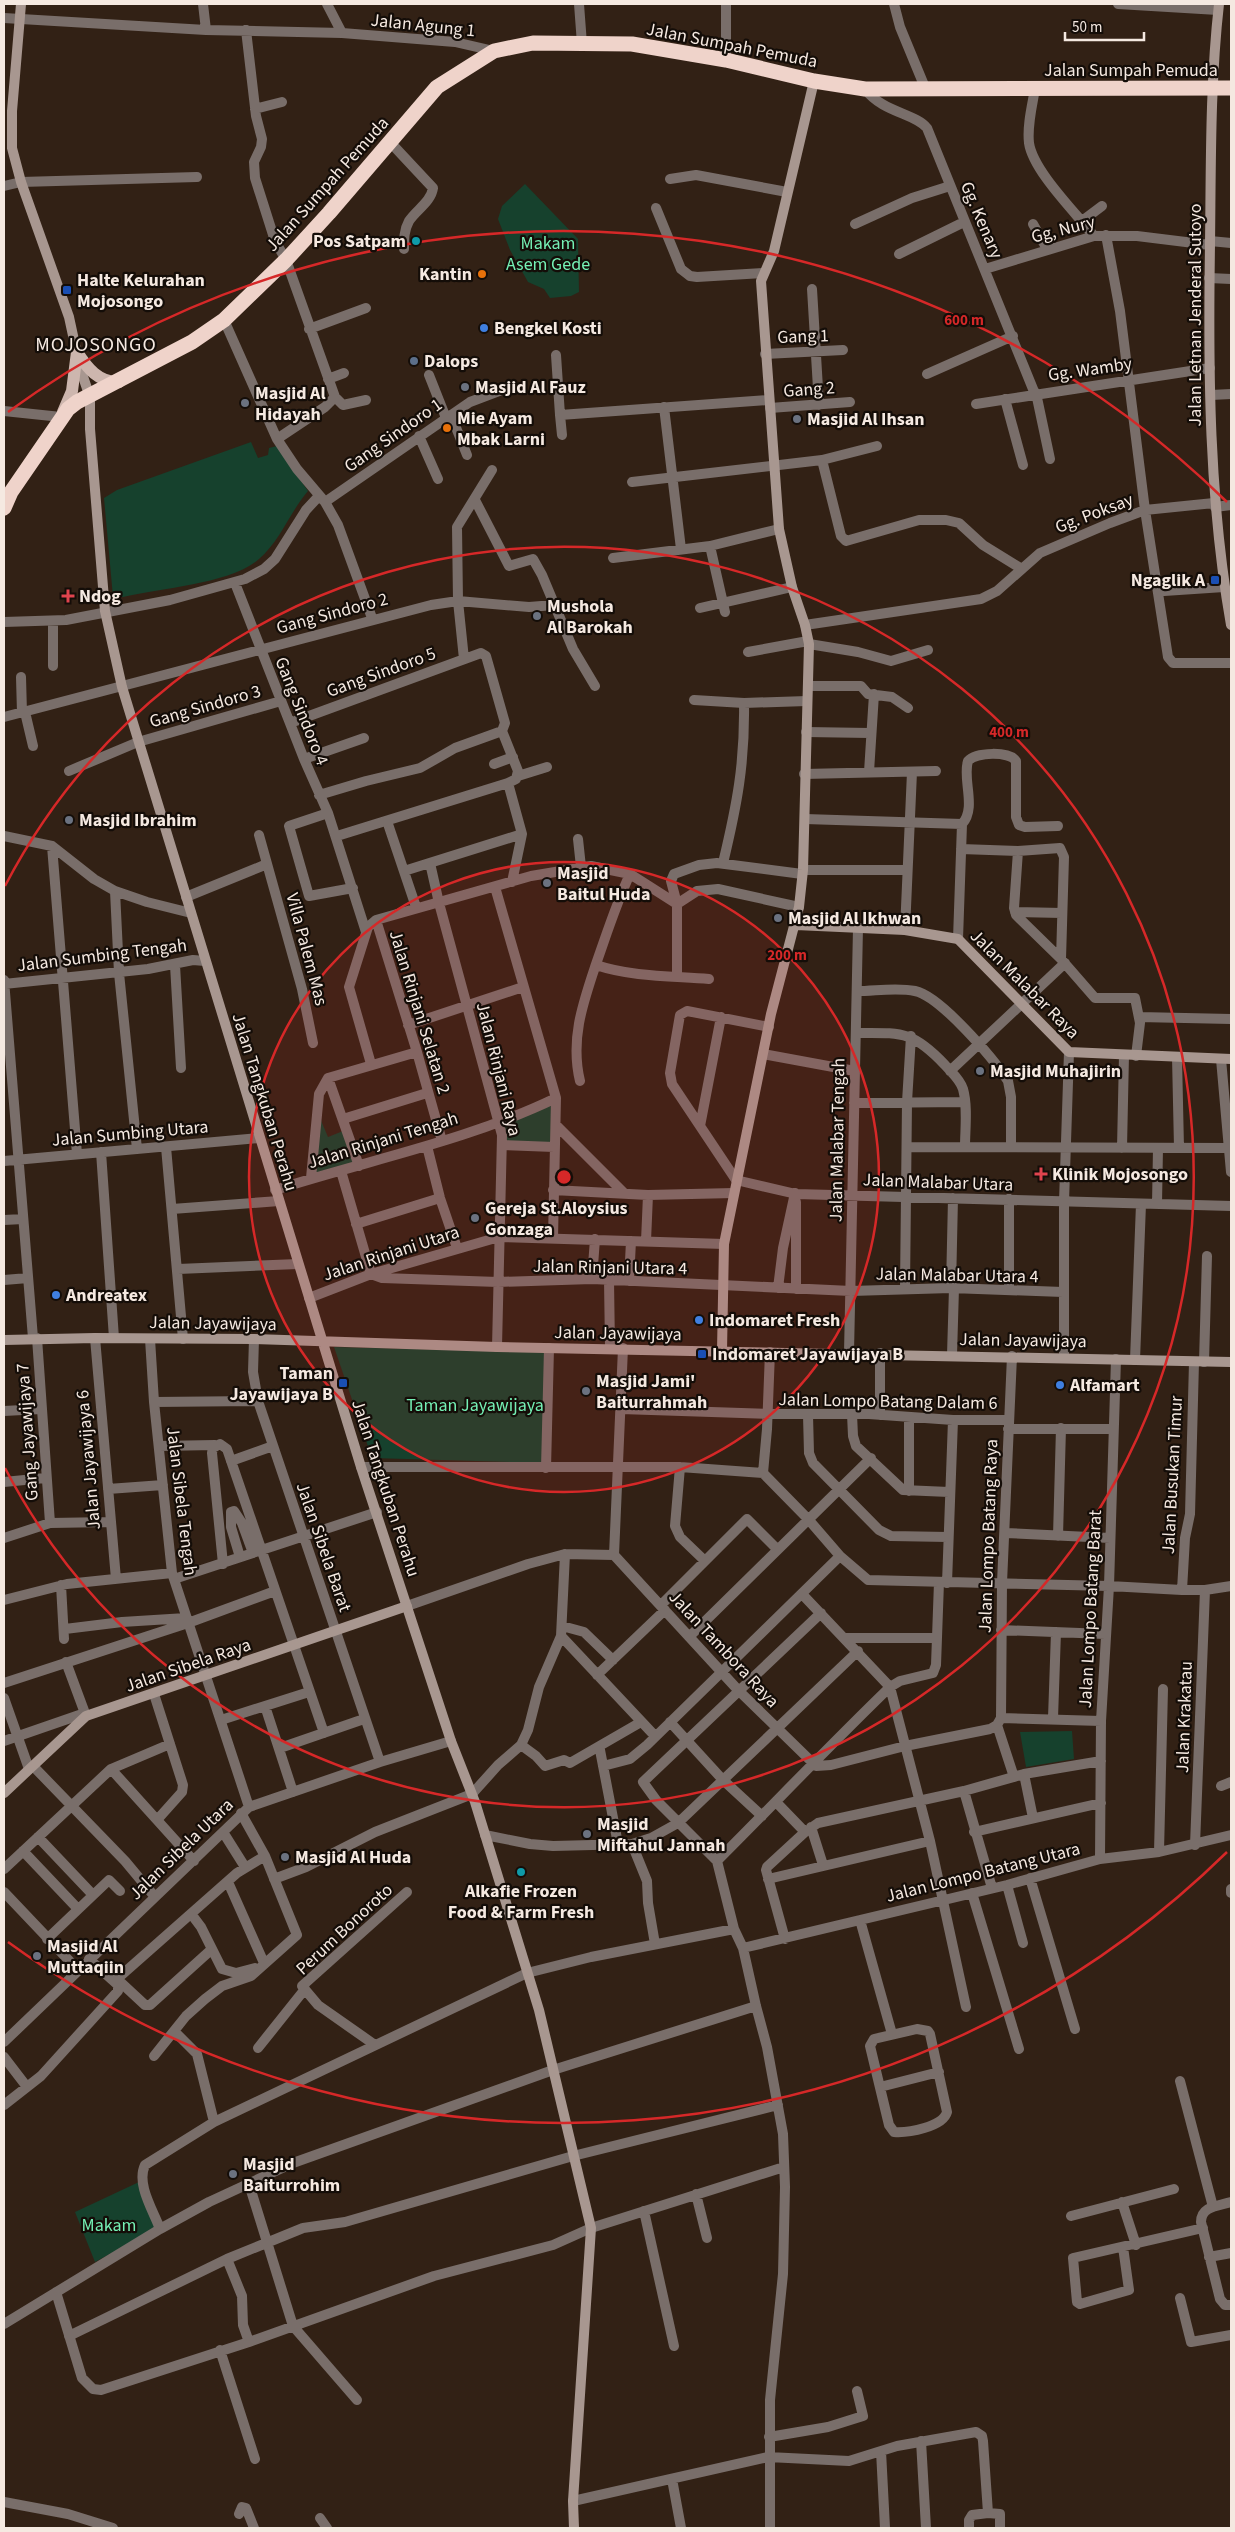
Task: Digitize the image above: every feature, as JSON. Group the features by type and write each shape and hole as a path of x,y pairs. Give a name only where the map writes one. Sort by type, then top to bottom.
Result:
{"highway":[{"name":"Jalan Sumpah Pemuda","path":"4,508 8,492 61,417 77,402 119,382 192,342 224,320 286,260 437,87 494,51 533,42 632,44 726,60 814,81 871,89 1231,88"}],"main road":[{"name":"Jalan Tangkuban Perahu","path":"21,4 18,17 12,111 12,148 21,182 61,293 90,397 90,429 105,612 122,687 361,1467 451,1740 474,1798 528,1973 591,2228 573,2501 574,2528"},
{"name":"Jalan Letnan Jenderal Sutoyo","path":"1219,7 1211,89 1210,368 1214,505 1231,625"},
{"path":"722,1351 724,1244 769,1027 796,925 803,872 804,774 809,686 809,643 792,587 780,529 761,294 763,273 774,251 814,81"},
{"path":"77,352 86,366 99,377 111,382 119,382"},
{"path":"61,417 72,391 77,352"},
{"name":"Jalan Malabar Raya","path":"796,925 905,930 958,939 1020,1005 1069,1052 1124,1056 1226,1059"},
{"name":"Jalan Jayawijaya","path":"4,1340 35,1338 254,1339 497,1347 880,1353 1231,1362"},
{"name":"Jalan Sibela Raya","path":"4,1793 86,1715 154,1694 407,1606"}],"street":[{"path":"203,4 206,30"},
{"path":"327,4 342,33"},
{"path":"579,4 582,44"},
{"path":"726,4 726,60"},
{"path":"894,4 900,27 926,90"},
{"path":"1118,4 1219,7"},
{"name":"Jalan Agung 1","path":"4,18 18,17 206,30 342,33 455,42 494,51"},
{"path":"246,30 255,109 262,139 261,147 254,162 255,178 275,240 286,260 309,329 335,397 343,405 366,400"},
{"name":"Gg. Kenary","path":"871,89 871,98 887,108 926,126 1036,394 1050,459"},
{"path":"1035,89 1030,130 1031,149 1042,171 1094,236"},
{"path":"255,109 282,102"},
{"path":"390,142 433,188 428,199 409,221 404,232 404,249"},
{"path":"670,179 696,175 787,192"},
{"path":"4,186 21,182 197,177"},
{"path":"855,224 904,202 950,186"},
{"path":"1082,221 1102,206"},
{"path":"656,208 681,269 685,274 697,276 763,273"},
{"path":"899,254 964,222"},
{"path":"1032,224 1047,249"},
{"path":"1106,235 1120,311 1127,381 1166,652 1173,663 1231,662"},
{"name":"Gg, Nury","path":"986,269 1094,236 1106,235 1231,243"},
{"path":"1209,278 1231,279"},
{"path":"812,289 814,350 819,405"},
{"path":"309,329 366,308"},
{"path":"224,320 277,439 297,469 322,499 338,525 372,618"},
{"path":"928,374 1013,336"},
{"name":"Gang 1","path":"765,354 843,350"},
{"path":"556,355 562,435"},
{"name":"Gg. Wamby","path":"976,404 1210,368"},
{"path":"328,379 344,373"},
{"path":"429,375 467,455"},
{"name":"Gang Sindoro 1","path":"4,622 53,622 170,600 255,575 275,559 306,510 449,416 479,398 510,387"},
{"path":"1211,395 1231,394"},
{"path":"277,439 325,407 335,397"},
{"path":"1005,399 1023,465"},
{"name":"Gang 2","path":"560,416 664,407 770,404 819,405 850,402"},
{"path":"664,407 681,549"},
{"path":"4,411 61,417"},
{"path":"419,436 438,479"},
{"path":"632,482 672,479 822,460 877,446"},
{"path":"822,460 841,536 846,541 919,520 946,520 960,524 983,545 1022,569"},
{"path":"464,660 458,602 457,527 492,470"},
{"path":"475,500 509,566 533,559 573,649 595,686"},
{"name":"Gg. Poksay","path":"805,626 981,599 996,591 1040,553 1145,510 1231,505"},
{"path":"613,558 710,546 780,529"},
{"path":"710,546 724,608"},
{"name":"Gang Sindoro 4","path":"235,582 259,649 337,836 366,932"},
{"path":"1164,590 1226,585"},
{"path":"700,608 724,608 792,587"},
{"name":"Gang Sindoro 2","path":"4,717 122,687 372,618 431,604 458,602 529,607 554,605"},
{"path":"53,622 54,666"},
{"path":"748,652 809,643 858,652 891,661 928,650"},
{"name":"Gang Sindoro 5","path":"290,723 484,654 505,723 502,731"},
{"path":"21,677 24,712 33,746"},
{"path":"809,686 861,686 868,694 892,696 908,708"},
{"path":"869,772 874,694"},
{"path":"694,700 744,703 807,701"},
{"name":"Gang Sindoro 3","path":"69,772 138,742 281,701"},
{"path":"723,863 741,779 745,744 744,703"},
{"path":"319,795 420,768 455,748 502,731 518,776"},
{"path":"806,732 870,733"},
{"path":"304,759 364,738"},
{"path":"958,939 962,824 966,820 969,794 968,761 980,755 1008,755 1016,761 1016,817 1019,825 1026,828 1058,826"},
{"path":"494,764 513,758"},
{"path":"337,836 508,783 518,776 546,767"},
{"path":"804,774 936,771"},
{"path":"905,930 907,870 912,821 912,772"},
{"path":"508,783 522,834 512,882"},
{"path":"328,813 289,826 309,896 353,888"},
{"path":"804,819 962,824"},
{"path":"387,820 416,907"},
{"path":"404,871 522,834"},
{"name":"Villa Palem Mas","path":"258,835 304,997 312,1044"},
{"path":"4,836 52,846 94,879 115,891 147,902 191,913"},
{"path":"578,839 581,866"},
{"path":"52,846 77,1154"},
{"path":"950,1071 1020,1005 1063,961 1064,857 1060,848 1018,851 961,849"},
{"path":"1018,851 1015,912 1018,918 1063,961 1096,998 1134,997 1139,1017 1136,1056"},
{"name":"Jalan Rinjani Raya","path":"430,862 439,903 499,1121 502,1145 497,1347"},
{"path":"677,976 677,904 671,881 674,874 699,865 723,863 803,872 907,870"},
{"path":"186,897 267,864"},
{"path":"371,1064 349,987 366,932 371,923 376,920 416,907 439,903 512,882 581,866 603,866 630,874 677,904"},
{"path":"580,1081 576,1051 578,1022 612,913 630,874"},
{"path":"495,887 556,1098 552,1190 553,1238"},
{"path":"677,904 697,891 718,889 799,907"},
{"path":"115,891 119,973 137,1149"},
{"path":"1015,912 1062,913"},
{"name":"Jalan Rinjani Selatan 2","path":"376,920 417,1052 442,1141"},
{"name":"Jalan Malabar Tengah","path":"849,1353 858,928"},
{"name":"Jalan Sumbing Tengah","path":"4,984 119,973 175,965 192,960 205,961"},
{"path":"175,965 181,1068"},
{"path":"596,965 614,971 709,979"},
{"name":"Gang Jayawijaya 7","path":"4,980 8,1101 18,1160 50,1524"},
{"path":"408,1025 523,986"},
{"path":"857,991 913,990 926,994 937,1001 978,1044 1005,1078 1009,1086 1011,1147"},
{"path":"736,1180 671,1080 680,1015 687,1010 769,1027"},
{"path":"700,1126 721,1017"},
{"path":"1139,1017 1231,1019"},
{"path":"856,1032 911,1036 925,1045 958,1078 965,1102 965,1147"},
{"path":"905,1288 907,1102 911,1036"},
{"path":"311,1178 319,1094 328,1078 417,1052"},
{"path":"1064,1358 1064,1202 1069,1052"},
{"path":"763,1054 855,1071"},
{"path":"1122,1148 1124,1056"},
{"path":"1177,1057 1179,1148"},
{"path":"1226,1059 1231,1172"},
{"path":"328,1078 359,1166"},
{"path":"343,1118 427,1093"},
{"name":"Jalan Rinjani Tengah","path":"275,1190 311,1178 427,1146 499,1121 556,1098"},
{"path":"854,1103 965,1102"},
{"path":"556,1125 624,1194"},
{"name":"Jalan Sumbing Utara","path":"4,1161 259,1138"},
{"path":"502,1145 554,1146"},
{"path":"166,1146 183,1338"},
{"path":"427,1146 440,1198 457,1248"},
{"path":"907,1147 1229,1148"},
{"path":"1157,1204 1158,1148"},
{"path":"101,1152 114,1338"},
{"path":"341,1171 371,1274"},
{"name":"Jalan Malabar Utara","path":"736,1180 796,1194 1231,1206"},
{"path":"552,1190 648,1195 734,1193"},
{"path":"778,1288 782,1248 796,1194"},
{"path":"796,1194 796,1289"},
{"path":"646,1241 648,1195"},
{"path":"356,1224 440,1198"},
{"path":"952,1355 954,1198"},
{"path":"172,1209 279,1200"},
{"path":"1009,1200 1009,1290"},
{"path":"1135,1360 1141,1204"},
{"path":"4,1220 23,1219"},
{"name":"Jalan Rinjani Utara","path":"308,1298 371,1274 499,1237 724,1244"},
{"path":"592,1279 594,1239"},
{"path":"630,1281 631,1240"},
{"name":"Jalan Busukan Timur","path":"1182,1590 1185,1538 1190,1514 1206,1256"},
{"path":"178,1269 298,1264"},
{"name":"Jalan Rinjani Utara 4","path":"371,1274 382,1278 498,1282 592,1279 722,1287 778,1288"},
{"path":"4,1280 28,1278"},
{"path":"609,1280 610,1348"},
{"name":"Jalan Malabar Utara 4","path":"778,1288 851,1291 952,1288 1063,1292"},
{"name":"Jalan Jayawijaya 6","path":"95,1338 116,1579"},
{"name":"Jalan Sibela Tengah","path":"150,1339 154,1402 173,1576 222,1720 245,1810 297,1936 263,1965"},
{"name":"Jalan Sibela Barat","path":"254,1339 253,1372 258,1401 380,1762"},
{"path":"546,1468 549,1348"},
{"path":"407,1606 528,1564 566,1554 614,1555 623,1348"},
{"path":"763,1473 770,1352"},
{"path":"880,1353 880,1415"},
{"name":"Jalan Lompo Batang Raya","path":"1012,1356 1002,1583 999,1721 1033,1818"},
{"name":"Jalan Lompo Batang Barat","path":"1100,1859 1101,1721 1109,1586 1116,1359"},
{"path":"154,1402 258,1401"},
{"path":"4,1411 41,1409"},
{"name":"Jalan Lompo Batang Dalam 6","path":"621,1409 808,1415 880,1415 1008,1425 1114,1429"},
{"path":"852,1414 855,1442 899,1487 909,1491 948,1492"},
{"path":"808,1415 810,1458 813,1463 885,1534 948,1537"},
{"path":"909,1418 909,1491"},
{"path":"717,1861 776,1802 811,1763 890,1687 900,1681 933,1673 936,1665 937,1638 948,1537 948,1492 953,1420"},
{"path":"1058,1536 1061,1428"},
{"path":"215,1445 212,1453 223,1564"},
{"path":"159,1446 224,1445 231,1461 258,1551 275,1591 324,1733"},
{"path":"231,1461 273,1446"},
{"path":"690,1636 777,1548 841,1490 871,1458"},
{"path":"361,1467 680,1467 763,1473 808,1519 840,1556 868,1580 1109,1586 1182,1590 1205,1590 1231,1586"},
{"path":"680,1467 675,1526 680,1537 704,1561"},
{"path":"4,1482 45,1478"},
{"path":"108,1489 163,1485"},
{"path":"240,1558 231,1527 231,1512 236,1513 258,1551"},
{"path":"4,1600 60,1585 116,1579 173,1576 223,1564 377,1512"},
{"path":"598,1675 663,1608 704,1561 747,1519 777,1548"},
{"path":"4,1538 50,1524 110,1522"},
{"path":"1004,1533 1110,1538"},
{"path":"274,1879 306,1867 376,1832 474,1798 498,1765 521,1745 528,1730 539,1687 562,1631 566,1554"},
{"name":"Jalan Tambora Raya","path":"614,1555 738,1690 811,1763"},
{"path":"603,1766 635,1756 840,1556"},
{"path":"60,1585 65,1634 122,1622 187,1620"},
{"name":"Jalan Krakatau","path":"1195,1845 1205,1590"},
{"path":"4,1684 275,1591"},
{"path":"802,1594 890,1687 930,1841 966,2007"},
{"path":"770,2528 768,2457 770,2400 783,2274 783,2134 768,2047 756,2006 743,1948 734,1929 717,1861 678,1824 656,1800 644,1782 738,1690 821,1613"},
{"path":"1001,1630 1105,1634"},
{"path":"562,1631 584,1632 614,1660"},
{"path":"562,1631 598,1675 655,1736"},
{"path":"1053,1718 1056,1632"},
{"path":"844,1638 937,1638"},
{"path":"484,1833 545,1845 632,1844 651,1838 678,1824 858,1651"},
{"path":"4,1741 86,1715 66,1662"},
{"path":"1159,1852 1162,1689"},
{"path":"222,1720 309,1692"},
{"path":"154,1694 183,1789 157,1820"},
{"path":"4,1698 17,1736 31,1768 125,1861 155,1897"},
{"path":"265,1706 293,1792"},
{"path":"811,1763 824,1766 905,1746 990,1729 999,1721 1053,1718 1101,1721"},
{"path":"280,1748 364,1719"},
{"path":"521,1745 536,1756 544,1766 564,1760 570,1762 641,1722"},
{"path":"670,1722 723,1780 762,1816"},
{"name":"Jalan Sibela Utara","path":"4,2042 245,1810 380,1762 451,1740"},
{"path":"4,1869 111,1769 123,1762 170,1744"},
{"path":"600,1750 618,1844"},
{"path":"785,1938 768,1879 767,1867 808,1829 818,1823 964,1791 1019,1775 1101,1761"},
{"path":"111,1769 194,1861"},
{"path":"964,1791 974,1832 992,1888"},
{"path":"776,1802 808,1829 823,1866"},
{"path":"974,1832 1101,1803"},
{"path":"223,1832 245,1866"},
{"name":"Jalan Lompo Batang Utara","path":"743,1948 1007,1885 1100,1859 1159,1852 1231,1835"},
{"path":"38,1837 93,1895"},
{"path":"768,1879 930,1841"},
{"path":"632,1844 647,1881 648,1904 656,1944"},
{"path":"23,1851 78,1908"},
{"path":"117,1979 192,1915 245,1866 265,1856"},
{"path":"1030,1878 1075,2029"},
{"path":"47,1938 109,1880 120,1891"},
{"path":"228,1882 263,1965"},
{"path":"1007,1885 1023,1943"},
{"path":"4,1892 78,1970"},
{"name":"Perum Bonoroto","path":"376,2045 318,2005 302,1986 407,1892"},
{"path":"972,1892 1019,2049"},
{"path":"192,1915 201,1927 222,1969 229,1972 247,1971 263,1965"},
{"path":"860,1920 892,2034"},
{"path":"160,2228 143,2184 141,2175 145,2165 214,2122 425,2020 528,1973 656,1944 734,1929"},
{"path":"90,1958 148,2006 212,1949"},
{"path":"4,2105 41,2076 119,1988 90,1958"},
{"path":"154,2056 192,2010 217,1989 250,1976 263,1965"},
{"name":"Perum Bonoroto","path":"258,2048 305,1989"},
{"path":"4,2324 160,2228 209,2202 293,2163 553,2070 756,2006"},
{"path":"922,2029 928,2031 939,2072 947,2112 946,2117 937,2125 894,2132 889,2125 870,2046 874,2039 922,2029"},
{"path":"174,2031 192,2048 214,2122"},
{"path":"4,2057 27,2087"},
{"path":"880,2087 939,2072"},
{"path":"1180,2081 1213,2207"},
{"path":"69,2336 227,2259 304,2228 345,2222 574,2156 778,2105"},
{"path":"56,2292 86,2384 93,2389 101,2390 249,2342 434,2276 544,2248 591,2228 784,2167"},
{"path":"249,2184 294,2326 357,2400"},
{"path":"1071,2216 1174,2189"},
{"path":"696,2194 707,2238"},
{"path":"1122,2202 1136,2245"},
{"path":"1231,2202 1203,2212 1203,2228 1220,2299 1226,2305 1231,2305"},
{"path":"644,2211 674,2346"},
{"path":"1123,2247 1129,2290 1080,2304 1077,2302 1073,2258 1203,2228"},
{"path":"1209,2257 1231,2253"},
{"path":"227,2259 242,2296 243,2325 249,2342"},
{"path":"1180,2298 1191,2342 1231,2335"},
{"path":"220,2350 254,2459"},
{"path":"769,2437 828,2427 863,2416 857,2391"},
{"path":"573,2501 768,2457 850,2461 922,2440 976,2432 980,2433 983,2441 988,2513"},
{"path":"922,2440 926,2528"},
{"path":"882,2451 885,2528"},
{"path":"672,2479 682,2528"},
{"path":"4,2502 68,2514 113,2528"},
{"path":"239,2514 242,2507 246,2508 254,2528"},
{"path":"969,2528 969,2520 972,2515 988,2513 1000,2514 1000,2528"},
{"path":"320,2518 326,2528"}],"green space":[{"name":"Makam Asem Gede","path":"525,184 578,239 579,292 571,296 550,298 544,289 528,282 510,250 498,219 502,206"},
{"path":"251,442 258,458 268,455 269,448 277,446 308,491 266,552 247,567 213,580 123,597 113,597 104,498 117,490"},
{"path":"554,1102 551,1144 504,1142 502,1122"},
{"path":"320,1118 328,1137 343,1131 355,1163 314,1174"},
{"name":"Taman Jayawijaya","path":"334,1347 545,1352 543,1463 372,1458"},
{"path":"1072,1731 1074,1759 1026,1767 1020,1732"},
{"name":"Makam","path":"139,2182 158,2228 95,2262 75,2212"}],"place":[{"name":"Pos Satpam","path":"416,241"},
{"name":"Kantin","path":"482,274"},
{"name":"Halte Kelurahan Mojosongo","path":"67,290"},
{"name":"Bengkel Kosti","path":"484,328"},
{"name":"Dalops","path":"414,361"},
{"name":"Masjid Al Fauz","path":"465,387"},
{"name":"Masjid Al Hidayah","path":"245,403"},
{"name":"Masjid Al Ihsan","path":"797,419"},
{"name":"Mie Ayam Mbak Larni","path":"447,428"},
{"name":"Ngaglik A","path":"1215,580"},
{"name":"Ndog","path":"68,596"},
{"name":"Mushola Al Barokah","path":"537,616"},
{"name":"Masjid Ibrahim","path":"69,820"},
{"name":"Masjid Baitul Huda","path":"547,883"},
{"name":"Masjid Al Ikhwan","path":"778,918"},
{"name":"Masjid Muhajirin","path":"980,1071"},
{"name":"Klinik Mojosongo","path":"1041,1174"},
{"name":"Gereja St.Aloysius Gonzaga","path":"475,1218"},
{"name":"Andreatex","path":"56,1295"},
{"name":"Indomaret Fresh","path":"699,1320"},
{"name":"Indomaret Jayawijaya B","path":"702,1354"},
{"name":"Taman Jayawijaya B","path":"343,1383"},
{"name":"Alfamart","path":"1060,1385"},
{"name":"Masjid Jami' Baiturrahmah","path":"586,1391"},
{"name":"Masjid Miftahul Jannah","path":"587,1834"},
{"name":"Masjid Al Huda","path":"285,1857"},
{"name":"Alkafie Frozen Food & Farm Fresh","path":"521,1872"},
{"name":"Masjid Al Muttaqiin","path":"37,1956"},
{"name":"Masjid Baiturrohim","path":"233,2174"}],"district":[{"name":"MOJOSONGO","path":"96,344"}]}
